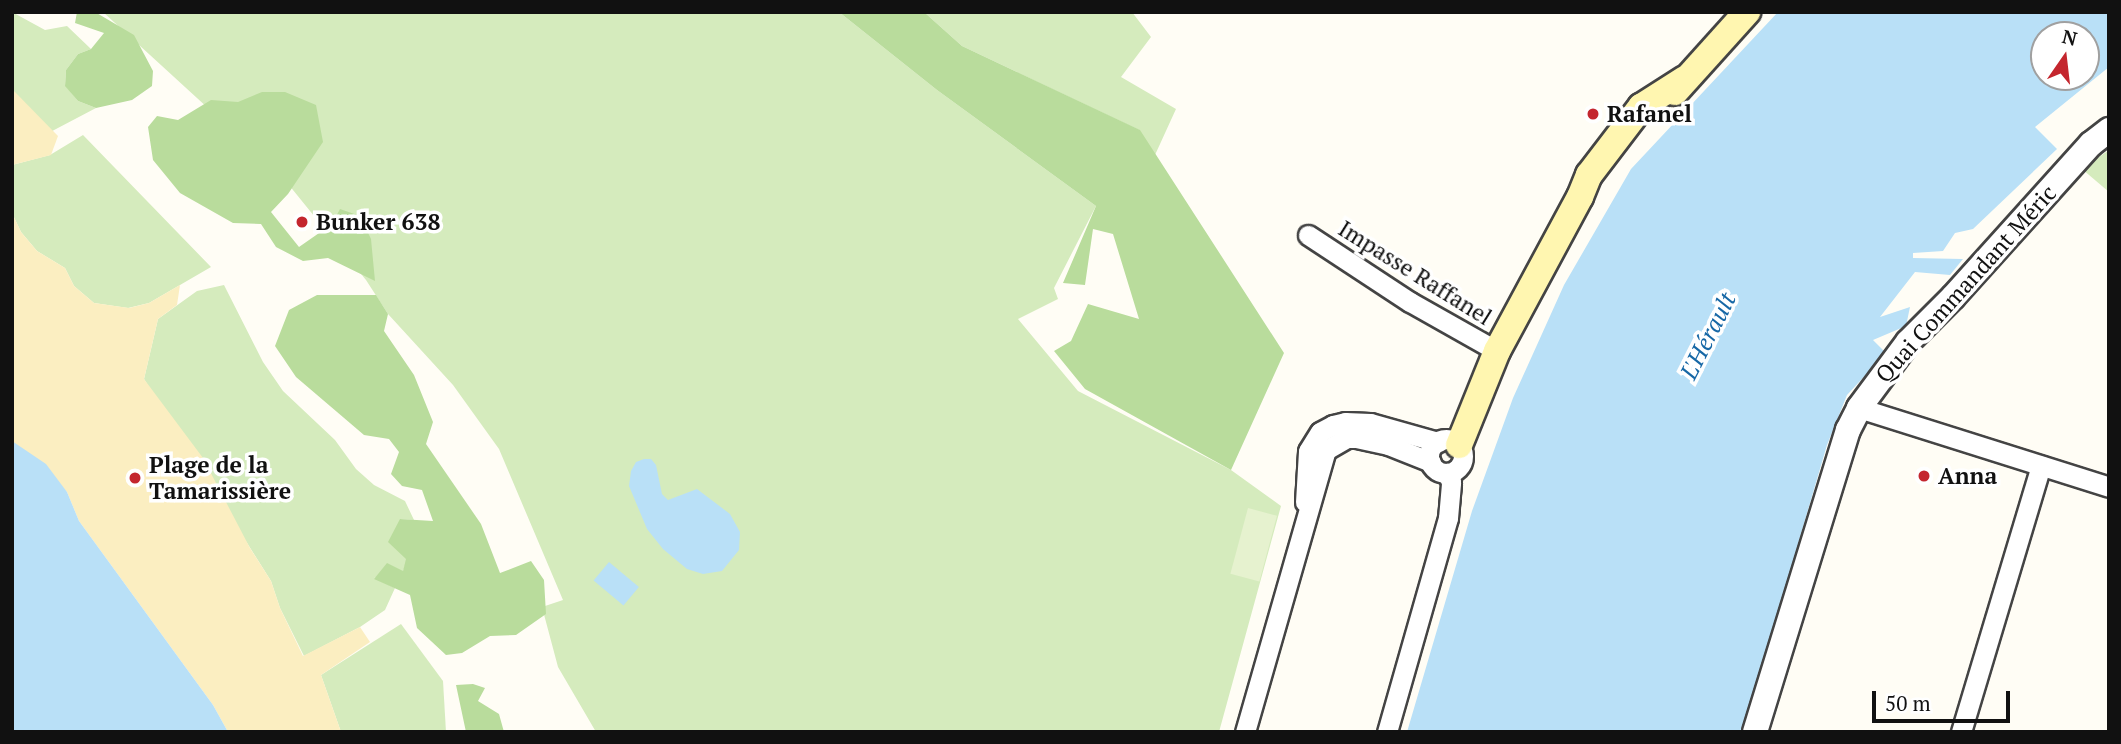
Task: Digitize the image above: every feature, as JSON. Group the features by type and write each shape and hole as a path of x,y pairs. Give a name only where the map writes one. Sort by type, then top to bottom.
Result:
{"main road":[{"path":"1448,443 1580,197 1588,175 1641,107 1685,79 1746,12"}],"street":[{"name":"Quai Commandant Méric","path":"1755,732 1840,453 1859,408 1908,342 2091,144 2109,130"},
{"name":"Impasse Raffanel","path":"1308,235 1410,302 1497,351"},
{"path":"1859,408 2109,487"},
{"path":"1245,732 1323,455 1339,441 1347,438 1366,439 1439,468 1457,470 1463,460 1448,443 1370,424 1345,422 1333,425 1320,432 1308,451 1303,483 1305,514"},
{"path":"1387,732 1448,518 1451,482 1430,453 1448,443"},
{"path":"1961,732 2041,466"}],"green space":[{"path":"12,12 45,30 67,26 91,49 78,54 66,70 65,85 78,101 96,108 37,139 12,146"},
{"path":"77,12 95,12 134,35 153,71 152,86 132,100 96,108 78,101 65,86 66,70 78,54 91,49 104,33 75,23"},
{"path":"103,12 839,12 937,90 1096,206 1054,288 1058,299 1018,319 1078,391 1231,470 1281,506 1219,732 596,732 558,667 542,607 563,600 499,449 453,385 388,314 366,280 280,174"},
{"path":"839,12 924,12 962,46 1140,130 1284,353 1231,470 1085,389 1054,351 1071,341 1088,304 1139,319 1113,234 1093,229 1085,285 1063,283 1096,206 937,90"},
{"path":"924,12 1132,12 1151,37 1121,77 1176,109 1155,155 1139,130 962,46"},
{"path":"262,92 285,92 316,105 323,142 288,194 271,212 299,247 332,224 340,209 360,216 371,239 375,281 328,258 303,261 276,247 261,224 233,223 180,193 153,160 148,127 157,116 178,120 211,100 238,102"},
{"path":"83,135 211,267 149,303 128,308 94,303 74,286 65,268 37,251 21,232 12,213 12,165 50,155"},
{"path":"2109,150 2109,192 2082,169"},
{"path":"224,285 263,362 283,391 335,440 356,469 374,485 405,501 414,520 400,519 407,559 403,572 374,578 395,588 385,610 360,627 304,656 280,608 271,581 144,379 158,319 197,291"},
{"path":"317,295 376,295 388,314 384,331 414,375 433,422 426,444 481,524 500,573 531,561 544,580 546,614 516,635 490,636 462,653 446,655 417,628 410,595 374,579 387,563 403,571 406,559 388,542 400,519 433,521 422,490 402,486 391,474 399,452 389,439 364,435 296,377 275,346 289,310"},
{"path":"1248,508 1277,516 1259,581 1230,574"},
{"path":"401,624 443,681 446,732 341,732 321,675"},
{"path":"473,684 485,688 478,701 499,714 504,732 466,732 456,685"}],"sand":[{"path":"12,89 58,136 51,155 12,165"},
{"name":"Plage de la Tamarissière","path":"12,213 21,232 37,251 65,268 74,286 94,303 129,308 149,303 180,285 177,305 158,319 144,379 203,458 250,548 271,581 280,608 303,656 360,627 370,642 321,675 341,732 228,732 213,705 79,521 67,492 12,441"}],"water":[{"name":"L'Hérault","path":"1778,12 2109,12 2109,67 2100,74 2100,21 2030,21 2030,91 2079,91 2035,127 2057,149 1973,229 1955,233 1943,251 1913,253 1913,258 1963,259 1950,275 1915,272 1880,317 1910,307 1906,326 1873,340 1886,353 1847,395 1827,445 1743,732 1407,732 1472,511 1513,398 1564,285 1631,169"},
{"path":"12,441 46,464 67,492 79,521 213,705 228,732 12,732"},
{"path":"651,459 656,465 662,494 668,500 697,489 730,514 740,532 739,550 722,571 703,574 687,569 663,549 647,529 629,486 631,471 636,462"},
{"path":"609,562 639,587 623,605 594,580"}],"place":[{"name":"Rafanel","path":"1593,114"},
{"name":"Bunker 638","path":"302,222"},
{"name":"Anna","path":"1924,476"},
{"name":"Plage de la Tamarissière","path":"135,478"}]}
